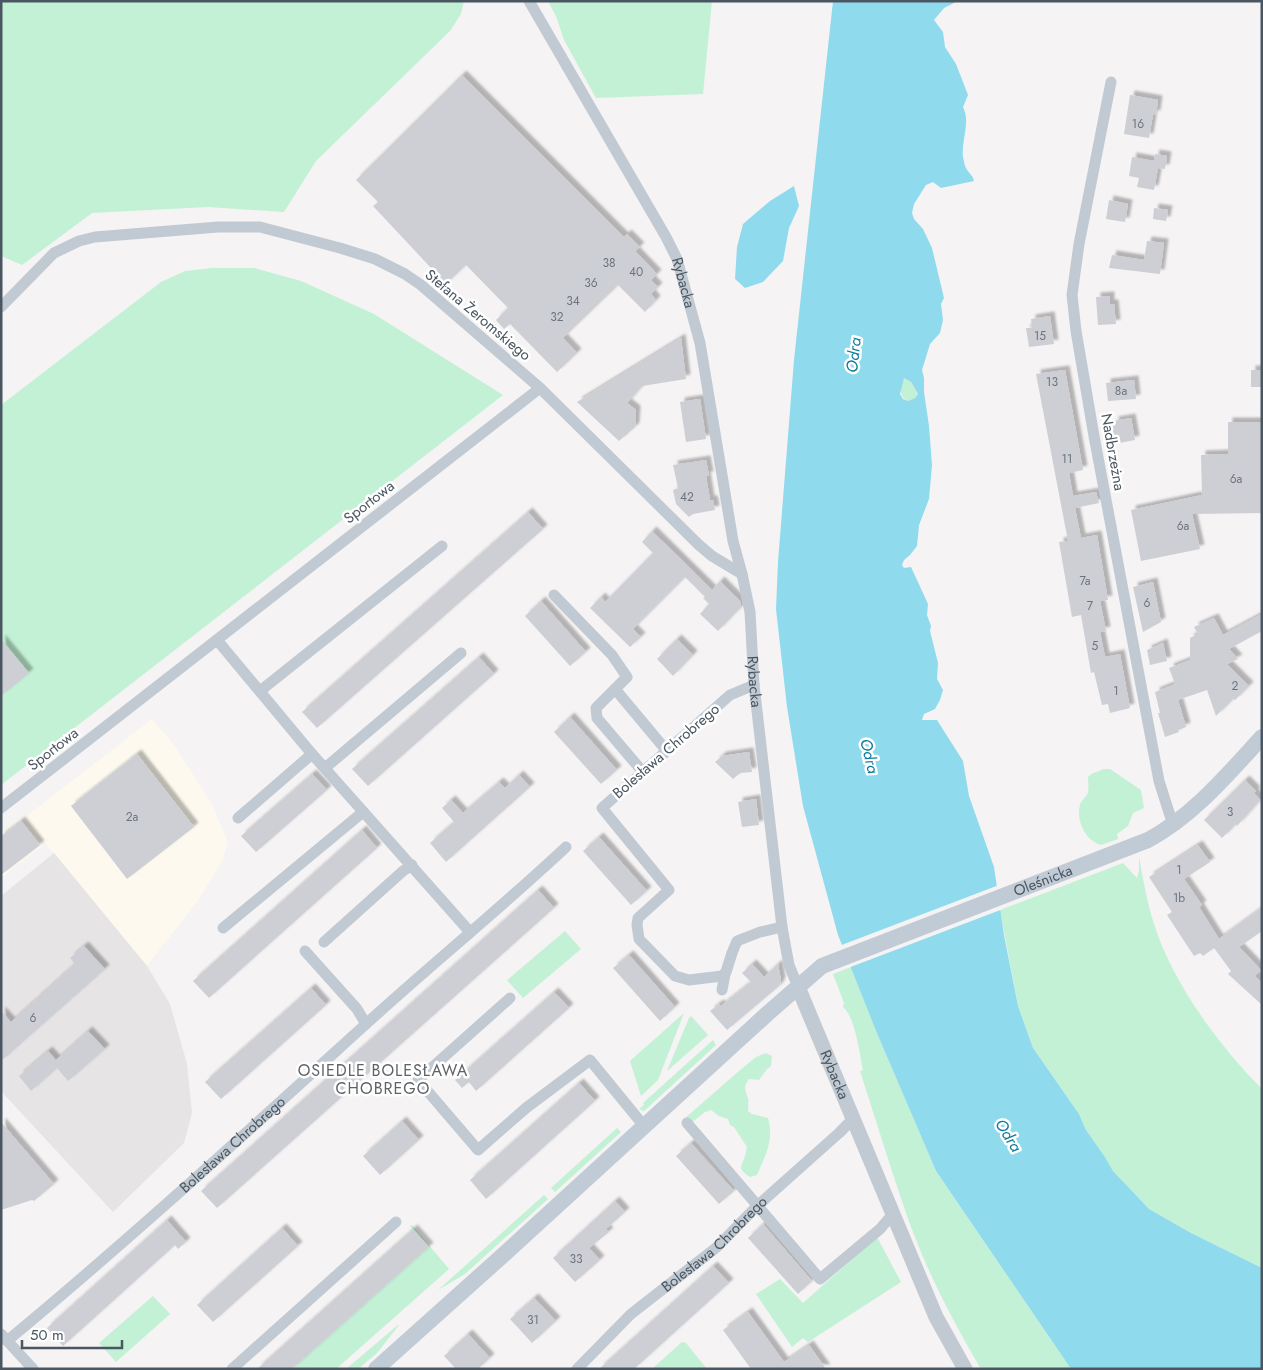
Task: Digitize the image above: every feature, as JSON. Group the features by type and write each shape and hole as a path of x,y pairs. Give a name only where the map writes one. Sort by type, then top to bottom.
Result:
{"main road":[{"name":"Oleśnicka","path":"798,987 822,966 1148,840 1173,825 1186,814 1230,772 1262,737"},
{"path":"376,1369 798,987"}],"street":[{"name":"Rybacka","path":"529,1 648,206 676,259 700,343 733,541 750,612 754,685 782,927 790,965 892,1215 936,1317 965,1369"},
{"name":"Nadbrzeżna","path":"1111,82 1079,244 1072,295 1076,331 1091,416 1162,795 1173,825"},
{"name":"Stefana Żeromskiego","path":"1,307 49,257 65,246 95,236 218,227 260,228 375,259 421,284 540,388 699,545 712,556 742,574"},
{"name":"Sportowa","path":"1,808 540,388"},
{"path":"260,690 442,546"},
{"path":"554,595 612,655 627,676 596,708 597,718 642,771"},
{"path":"217,640 312,754 470,932"},
{"path":"325,768 461,653"},
{"name":"Bolesława Chrobrego","path":"724,974 716,978 689,980 679,978 639,939 638,918 669,890 602,808 730,695 754,685"},
{"path":"615,689 666,750"},
{"path":"238,818 312,754"},
{"path":"223,928 363,812"},
{"name":"Bolesława Chrobrego","path":"33,1369 4,1338 222,1156 366,1024 528,883 566,847"},
{"path":"324,942 412,865"},
{"path":"722,990 724,974 737,941 748,936 782,927"},
{"path":"305,951 356,1009 366,1024"},
{"path":"510,998 418,1080 478,1150 526,1108 590,1060 644,1126"},
{"name":"Bolesława Chrobrego","path":"578,1369 631,1314 692,1262 717,1247 757,1206 839,1133 852,1118"},
{"path":"687,1123 820,1280 880,1229 892,1215"},
{"path":"232,1369 396,1222"}],"shaded area":[{"path":"152,719 175,746 212,804 228,842 223,859 208,885 147,966 24,818"},
{"path":"20,818 44,845 1,878 1,832"},
{"path":"54,853 147,966 170,1004 187,1064 192,1113 184,1143 113,1212 1,1091 1,896"}],"green space":[{"path":"1,1 464,1 461,14 450,31 316,161 284,212 208,207 92,213 22,265 1,256"},
{"path":"548,1 712,1 703,94 596,98 564,40 556,16"},
{"path":"212,268 254,268 301,281 374,314 503,395 1,785 1,405 161,282 185,271"},
{"path":"904,378 911,382 918,395 908,401 901,394"},
{"path":"1104,769 1110,769 1141,790 1144,808 1133,813 1128,826 1117,834 1118,839 1101,845 1095,843 1086,834 1079,817 1079,811 1081,803 1088,792 1088,777"},
{"path":"1139,857 1154,924 1172,968 1214,1033 1262,1089 1262,1268 1191,1233 1149,1209 1113,1171 1086,1130 1079,1114 1033,1048 1018,1006 1000,910 1123,863 1137,878"},
{"path":"565,931 581,949 523,998 507,980"},
{"path":"851,967 876,1031 936,1171 1071,1369 981,1369 959,1331 929,1271 912,1231 860,1071 863,1070 854,1027 843,1007 844,1003 833,974"},
{"path":"684,1013 658,1080 641,1096 630,1061"},
{"path":"691,1016 708,1035 667,1071 689,1018"},
{"path":"713,1040 716,1045 644,1111 639,1109 644,1105 643,1103"},
{"path":"766,1053 772,1056 771,1066 759,1080 749,1079 745,1086 748,1111 752,1114 768,1118 770,1126 770,1140 763,1160 757,1175 750,1177 741,1168 747,1147 734,1127 730,1125 728,1119 719,1116 711,1110 705,1112 690,1124 684,1119 756,1057"},
{"path":"617,1128 621,1132 555,1192 551,1188"},
{"path":"544,1195 548,1199 465,1274 438,1290"},
{"path":"412,1225 449,1269 336,1369 292,1369 429,1247 410,1226"},
{"path":"877,1237 901,1282 808,1342 803,1338 792,1347 756,1294 780,1279 803,1303"},
{"path":"153,1296 170,1314 116,1362 99,1343"},
{"path":"398,1325 377,1353 358,1369 346,1369"},
{"path":"682,1342 686,1343 707,1369 652,1369"}],"water":[{"name":"Odra","path":"833,1 958,1 944,8 934,20 943,32 945,47 956,64 968,95 963,107 966,125 963,157 965,167 974,181 941,188 933,182 926,185 914,204 912,213 914,219 923,229 932,248 944,298 941,304 943,320 940,333 930,344 922,370 932,465 929,499 919,525 917,546 904,560 902,565 904,568 911,567 928,604 927,615 938,663 937,679 943,690 935,709 924,714 922,720 937,720 963,761 969,796 994,867 1004,935 1018,1006 1033,1048 1079,1114 1086,1130 1113,1171 1149,1209 1191,1233 1262,1268 1262,1369 1071,1369 936,1171 876,1031 838,935 803,806 787,707 776,609 794,360","holes":["904,378 911,382 918,394 915,398 908,401 903,399 900,394"]},
{"path":"794,186 799,206 789,228 783,261 763,282 745,288 735,279 737,247 743,224 770,201"}],"pier":[{"path":"999,885 1003,909 848,968 839,946"}],"building":[{"path":"462,75 624,237 627,234 640,247 635,251 657,274 651,280 658,287 651,294 656,300 645,312 618,285 563,338 577,353 557,372 510,324 504,329 496,320 508,308 466,265 446,284 373,206 378,202 356,180"},
{"path":"1130,95 1158,100 1156,115 1153,114 1149,138 1124,134"},
{"path":"1155,154 1167,156 1165,169 1158,168 1154,190 1137,187 1139,178 1129,176 1132,157 1154,161"},
{"path":"1109,200 1128,204 1125,222 1106,219"},
{"path":"1154,208 1168,210 1166,221 1153,219"},
{"path":"1147,241 1164,243 1160,274 1109,268 1112,255 1144,260"},
{"path":"1110,296 1110,304 1114,304 1116,324 1098,325 1096,297"},
{"path":"1050,316 1054,344 1029,347 1026,328 1032,328 1031,319"},
{"path":"681,338 686,379 642,386 627,403 636,410 635,427 619,441 577,402"},
{"path":"1065,370 1083,470 1069,473 1073,496 1096,492 1099,503 1075,508 1081,538 1097,535 1108,600 1100,601 1106,631 1100,632 1105,657 1120,654 1130,708 1110,713 1108,704 1102,705 1094,672 1091,673 1081,615 1072,617 1059,542 1068,541 1036,374"},
{"path":"1251,370 1262,370 1262,387 1251,387"},
{"path":"1134,380 1136,399 1108,401 1106,383"},
{"path":"700,399 706,439 686,442 680,402"},
{"path":"1131,418 1135,440 1114,444 1111,426 1115,425 1114,421"},
{"path":"1228,422 1262,422 1262,513 1192,514 1200,549 1141,561 1131,510 1202,495 1201,455 1228,454"},
{"path":"706,460 709,476 706,476 710,500 713,500 715,510 693,514 689,517 676,504 673,490 678,488 673,465"},
{"path":"528,512 543,529 317,728 302,712"},
{"path":"652,531 712,590 720,581 740,601 741,607 718,631 700,614 709,604 703,598 705,597 685,577 633,629 641,637 630,647 590,608 601,597 605,602 653,553 642,542"},
{"path":"1153,582 1161,622 1143,632 1133,587"},
{"path":"541,601 586,652 570,666 525,616"},
{"path":"1262,614 1262,631 1229,649 1238,659 1227,664 1249,686 1216,716 1207,690 1178,700 1186,727 1178,730 1179,732 1165,737 1158,713 1160,713 1155,692 1175,684 1169,668 1190,660 1190,638 1198,634 1194,627 1214,618 1223,635"},
{"path":"1,639 29,673 1,696"},
{"path":"677,639 693,655 673,676 657,659"},
{"path":"1163,643 1167,661 1150,665 1147,650"},
{"path":"479,657 494,674 368,786 352,769"},
{"path":"570,717 617,770 601,784 554,732"},
{"path":"749,752 752,772 740,773 733,779 715,762 722,756"},
{"path":"137,754 194,827 127,879 71,806"},
{"path":"312,774 327,790 256,852 241,836"},
{"path":"519,775 530,787 446,862 430,843 454,822 442,808 451,800 463,813 499,782 505,788"},
{"path":"1245,780 1256,791 1254,793 1260,800 1237,826 1236,824 1222,838 1204,820"},
{"path":"756,799 759,825 742,827 738,802"},
{"path":"21,821 40,845 1,875 1,836"},
{"path":"362,830 377,848 209,998 193,981"},
{"path":"599,837 647,891 631,905 583,851"},
{"path":"1198,845 1210,862 1184,879 1202,905 1199,907 1219,939 1262,908 1262,931 1239,947 1261,970 1255,976 1262,983 1262,1005 1228,974 1231,971 1214,948 1203,956 1200,953 1194,956 1167,915 1172,912 1149,877"},
{"path":"538,890 554,908 217,1208 201,1191"},
{"path":"84,946 105,969 1,1061 1,1011 11,1022 75,964 70,958"},
{"path":"629,955 675,1007 660,1021 613,968"},
{"path":"752,964 764,977 778,964 781,981 779,986 727,1030 710,1011 719,1004 721,1006 751,982 742,973"},
{"path":"311,988 326,1005 221,1099 205,1082"},
{"path":"554,992 569,1008 476,1091 469,1082 462,1088 455,1080"},
{"path":"88,1031 105,1049 68,1081 57,1068 31,1091 19,1076 48,1051 56,1060"},
{"path":"579,1083 595,1101 486,1199 470,1180"},
{"path":"402,1121 419,1140 380,1175 363,1156"},
{"path":"1,1122 54,1184 34,1201 1,1210"},
{"path":"691,1143 734,1191 719,1204 676,1156"},
{"path":"615,1201 625,1212 606,1229 609,1232 589,1248 600,1260 575,1282 553,1258"},
{"path":"167,1220 186,1242 178,1249 175,1245 63,1346 47,1328"},
{"path":"763,1224 812,1281 798,1294 748,1238"},
{"path":"282,1228 298,1246 213,1322 197,1305"},
{"path":"413,1229 429,1247 292,1369 257,1369"},
{"path":"713,1266 729,1283 634,1369 599,1369"},
{"path":"534,1298 556,1321 532,1343 510,1319"},
{"path":"748,1312 784,1362 809,1345 826,1369 751,1369 723,1330"},
{"path":"468,1334 490,1358 478,1369 456,1369 444,1356"}],"district":[{"name":"OSIEDLE BOLESŁAWA CHOBREGO","path":"383,1079"}]}
